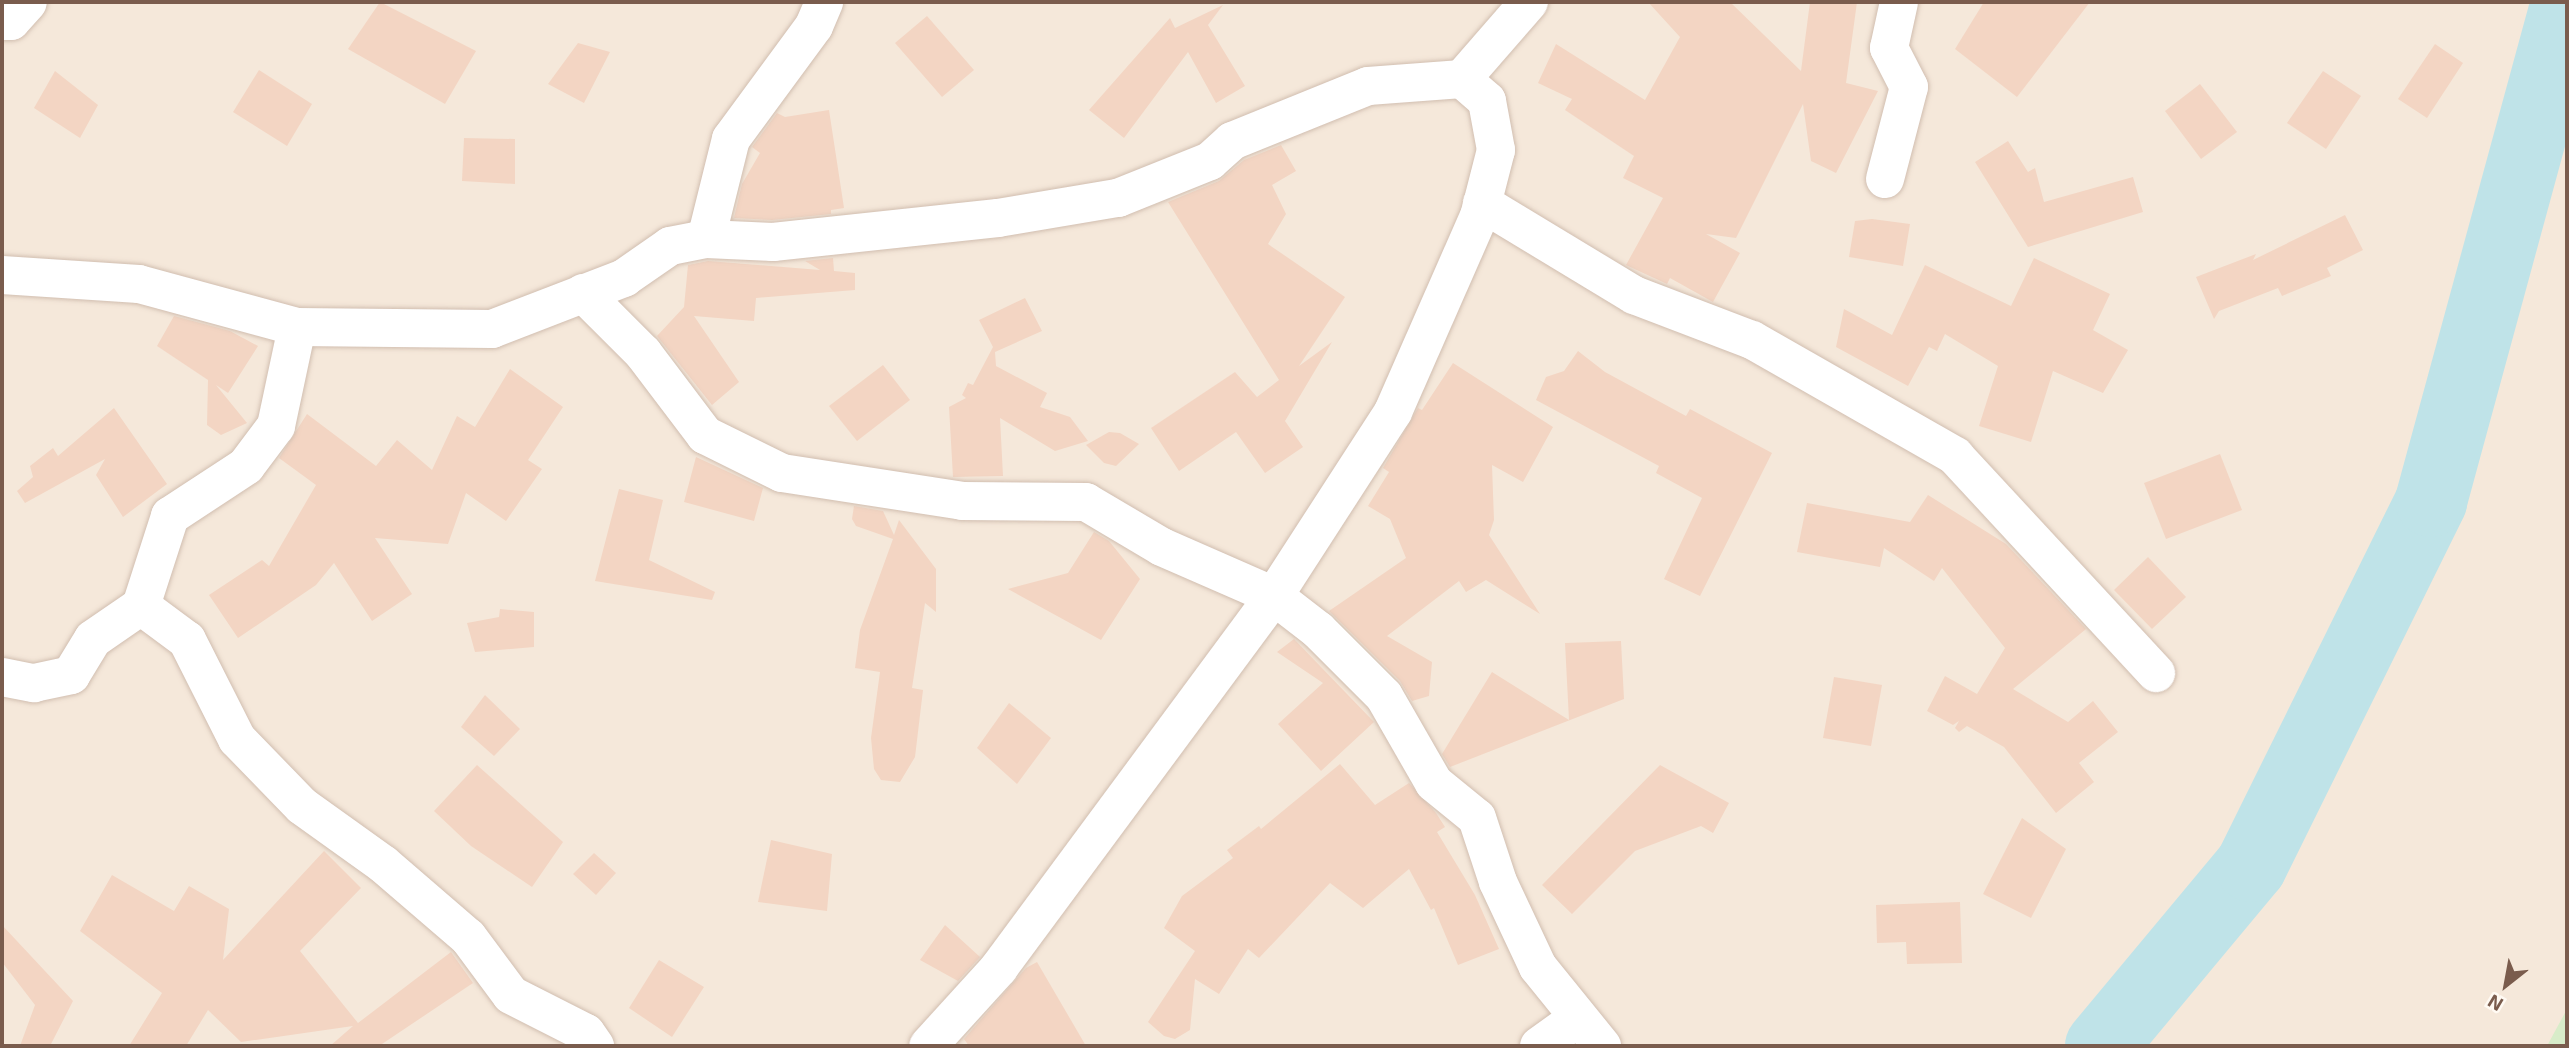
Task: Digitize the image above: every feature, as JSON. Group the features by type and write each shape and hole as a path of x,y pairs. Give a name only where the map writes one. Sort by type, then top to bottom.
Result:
{"street":[{"path":"2,22 10,21 28,2"},
{"path":"706,239 731,139 814,26 824,2"},
{"path":"2,275 139,284 297,327 492,329 624,278 670,246 706,239 773,242 998,218 1118,198 1210,161 1232,141 1368,86 1462,79 1529,2"},
{"path":"1885,179 1909,87 1889,48 1899,2"},
{"path":"928,1046 999,968 1275,596 1393,412 1482,203 1496,150 1487,101 1462,79"},
{"path":"1482,203 1634,295 1752,340 1955,456 2155,673"},
{"path":"583,293 643,353 705,435 782,473 962,501 1086,502 1162,547 1275,596 1318,630 1384,696 1434,783 1477,818 1498,882 1538,967 1590,1032 1539,1046"},
{"path":"2,677 34,683 71,675 93,639 141,606 170,516 246,466 276,426 297,327"},
{"path":"141,606 187,640 237,740 302,806 383,864 468,937 511,995 586,1033 596,1046"}],"shaded area":[{"path":"2,2 2567,2 2567,1046 2,1046"}],"green space":[{"path":"2567,1009 2567,1046 2547,1046"}],"building":[{"path":"380,2 476,51 445,104 348,49"},
{"path":"1648,2 1730,2 1801,71 1810,2 1857,2 1846,83 1878,91 1836,173 1811,161 1803,104 1736,238 1706,234 1740,253 1713,302 1670,278 1667,284 1626,265 1663,198 1623,178 1634,156 1565,110 1572,99 1538,83 1556,44 1645,100 1680,37"},
{"path":"1984,2 2090,2 2017,97 1955,49"},
{"path":"1223,5 1208,25 1245,86 1216,103 1188,52 1124,138 1089,110 1170,18 1175,28"},
{"path":"927,16 974,70 942,97 895,43"},
{"path":"578,43 610,52 584,103 548,84"},
{"path":"2435,44 2463,63 2427,118 2398,99"},
{"path":"259,70 312,104 287,146 233,112"},
{"path":"55,71 98,105 80,138 34,108"},
{"path":"2323,71 2361,96 2326,149 2287,123"},
{"path":"2200,84 2237,132 2201,159 2165,111"},
{"path":"829,110 844,208 831,210 831,214 772,220 734,218 742,184 760,153 752,147 777,113 785,117"},
{"path":"464,138 515,139 515,184 462,181"},
{"path":"2008,141 2028,172 2035,168 2044,202 2133,177 2143,212 2028,247 1975,162"},
{"path":"1281,145 1296,171 1272,185 1286,214 1268,244 1345,297 1299,366 1332,342 1285,421 1303,447 1265,473 1236,432 1179,471 1151,428 1235,372 1257,397 1279,380 1168,202 1219,181 1244,160"},
{"path":"2345,215 2363,250 2327,268 2331,276 2282,296 2278,288 2219,311 2214,319 2196,277 2256,254 2253,260"},
{"path":"1872,219 1910,224 1903,266 1849,257 1855,221"},
{"path":"833,258 834,271 855,273 855,290 756,298 754,321 694,316 739,382 712,405 657,336 684,307 688,265 708,261 820,270 805,261"},
{"path":"2034,258 2110,294 2093,330 2128,350 2103,393 2053,371 2031,442 1979,426 1998,366 1945,334 1937,351 1929,347 1908,386 1836,347 1844,309 1892,335 1925,265 2011,306"},
{"path":"1025,298 1042,331 995,352 996,366 1047,393 1040,407 1070,417 1088,441 1055,451 1000,418 1003,476 953,477 949,407 966,398 962,395 968,383 973,385 993,347 979,320"},
{"path":"174,316 230,331 258,346 228,393 216,385 247,423 221,435 207,425 208,380 157,346"},
{"path":"1578,351 1605,372 1686,416 1690,409 1772,453 1700,596 1664,579 1702,498 1656,473 1659,466 1536,400 1546,377 1564,371"},
{"path":"1453,363 1553,427 1523,482 1492,465 1494,520 1489,535 1540,614 1486,580 1466,592 1459,581 1387,636 1432,662 1429,696 1412,701 1400,681 1329,611 1406,558 1390,519 1368,506 1389,472 1383,468 1418,408 1422,410"},
{"path":"883,365 910,400 857,441 829,406"},
{"path":"510,369 563,407 528,460 542,469 506,521 466,493 448,544 375,538 412,594 372,621 334,563 316,585 238,638 209,595 262,560 269,566 316,485 279,458 307,414 376,466 397,440 432,470 457,416 475,427"},
{"path":"114,408 167,484 123,517 96,475 105,459 25,503 17,491 33,477 30,466 53,448 58,456"},
{"path":"1109,432 1120,433 1139,444 1116,466 1104,463 1086,445"},
{"path":"2220,454 2242,510 2166,539 2144,483"},
{"path":"696,457 763,488 754,521 684,502"},
{"path":"619,489 663,500 649,560 715,592 712,600 595,581"},
{"path":"1928,495 2006,544 2086,629 2013,689 2068,722 2093,701 2118,732 2079,763 2094,782 2056,813 2004,747 1967,726 1959,732 1955,728 1959,721 1953,725 1927,711 1945,676 1977,694 2005,648 1942,568 1934,581 1884,548 1880,567 1797,552 1807,503 1910,522"},
{"path":"854,506 883,511 894,535 899,520 936,569 936,612 925,603 912,688 923,690 915,757 900,782 881,780 874,769 871,738 880,672 855,668 860,630 893,539 856,526 852,519"},
{"path":"1094,532 1109,541 1140,579 1101,640 1008,589 1068,573"},
{"path":"2148,557 2186,597 2152,629 2114,590"},
{"path":"500,609 534,612 534,647 475,652 467,623 499,617"},
{"path":"1294,639 1374,722 1321,771 1278,724 1323,683 1277,652"},
{"path":"1621,641 1624,699 1450,767 1442,754 1492,672 1569,720 1565,643"},
{"path":"1834,677 1882,685 1871,746 1823,738"},
{"path":"485,695 520,729 494,756 461,727"},
{"path":"1009,703 1051,738 1017,784 977,748"},
{"path":"1340,764 1375,805 1409,783 1436,813 1445,827 1437,832 1475,895 1499,949 1458,965 1434,908 1431,910 1409,869 1363,908 1330,883 1259,958 1248,949 1219,994 1195,979 1190,1030 1175,1039 1164,1036 1148,1022 1195,951 1164,928 1182,896 1233,858 1227,850 1259,826 1261,829"},
{"path":"477,765 563,842 532,887 471,846 434,811"},
{"path":"1660,765 1729,803 1713,833 1701,826 1635,851 1572,914 1542,885"},
{"path":"2022,818 2066,849 2031,918 1983,894"},
{"path":"771,840 832,854 827,911 758,902"},
{"path":"324,851 361,888 300,951 358,1023 451,952 473,983 379,1046 330,1046 353,1026 241,1042 208,1010 186,1046 129,1046 162,993 80,931 112,875 174,911 189,886 229,909 223,960"},
{"path":"594,853 616,873 596,895 573,874"},
{"path":"1960,902 1962,963 1907,964 1906,942 1877,943 1876,905"},
{"path":"2,925 73,1001 50,1046 20,1046 35,1005 2,962"},
{"path":"945,925 980,957 958,981 920,960"},
{"path":"659,960 704,987 672,1037 629,1008"},
{"path":"1037,962 1086,1046 969,1046 964,1039 1026,968"}],"waterway":[{"path":"2101,1046 2251,866 2431,501 2567,2"}]}
